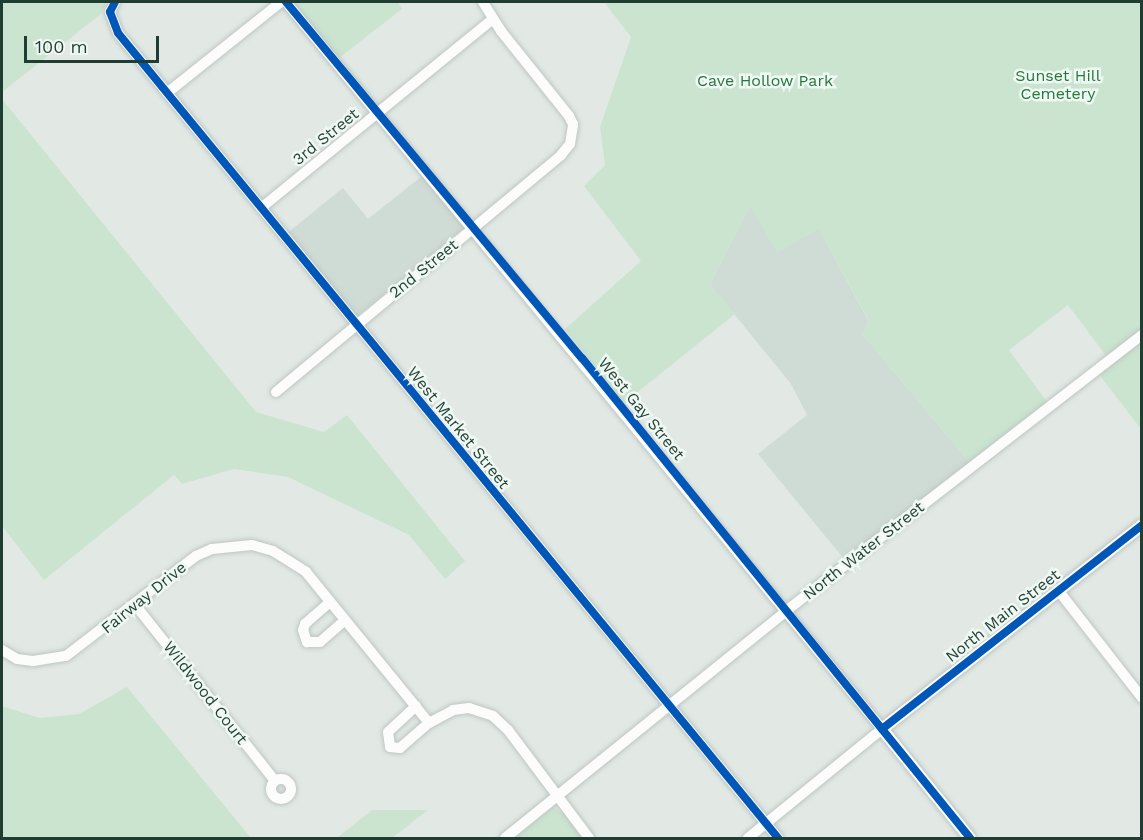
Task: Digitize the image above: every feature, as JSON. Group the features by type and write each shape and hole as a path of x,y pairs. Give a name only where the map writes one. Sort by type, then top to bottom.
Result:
{"street":[{"name":"West Market Street","path":"114,2 110,12 118,33 667,707 778,838"},
{"path":"167,93 281,2"},
{"name":"West Gay Street","path":"286,2 376,113 474,227 970,838"},
{"path":"483,2 493,19"},
{"name":"3rd Street","path":"261,208 493,19"},
{"name":"2nd Street","path":"276,392 570,144 573,124 569,116 493,19"},
{"name":"North Water Street","path":"505,838 786,611 1142,335"},
{"name":"North Main Street","path":"748,838 882,729 1142,525"},
{"name":"Fairway Drive","path":"2,650 17,659 33,661 66,656 136,606 196,556 212,549 252,545 291,560 330,602 429,723"},
{"path":"1058,590 1142,698"},
{"path":"330,602 305,624 303,630 307,642 320,642 345,620"},
{"name":"Wildwood Court","path":"136,606 275,781"},
{"path":"416,706 388,732 390,747 400,748 429,723 453,710 469,708 493,716 508,730 551,786 556,797 589,838"}],"shaded area":[{"path":"422,176 465,227 357,316 286,234 343,188 368,219"},
{"path":"750,206 819,229 868,320 863,335 969,462 844,559 758,454 807,415 791,384 710,284"}],"green space":[{"path":"2,2 107,2 101,14 2,92"},
{"path":"293,2 398,2 402,9 339,58"},
{"path":"604,2 1141,2 1141,330 1107,357 1068,305 1009,350 1047,402 969,462 863,335 868,319 819,229 777,253 750,206 710,284 735,314 624,403 565,329 641,261 584,186 605,165 600,127 631,37"},
{"path":"2,99 256,412 324,432 347,415 465,561 445,579 409,535 288,477 234,469 182,484 174,475 44,580 2,526"},
{"path":"1141,340 1141,429 1098,373"},
{"path":"127,687 251,838 2,838 2,706 39,718 79,714"},
{"path":"553,807 564,814 583,838 515,838"},
{"path":"372,810 428,810 392,838 337,838"}],"cycle path":[{"path":"115,2 110,12 118,33 778,838"},
{"path":"286,2 582,358 970,838"},
{"path":"882,729 1142,525"}],"park label":[{"name":"Cave Hollow Park","path":"765,81"},
{"name":"Sunset Hill Cemetery","path":"1058,85"}]}
